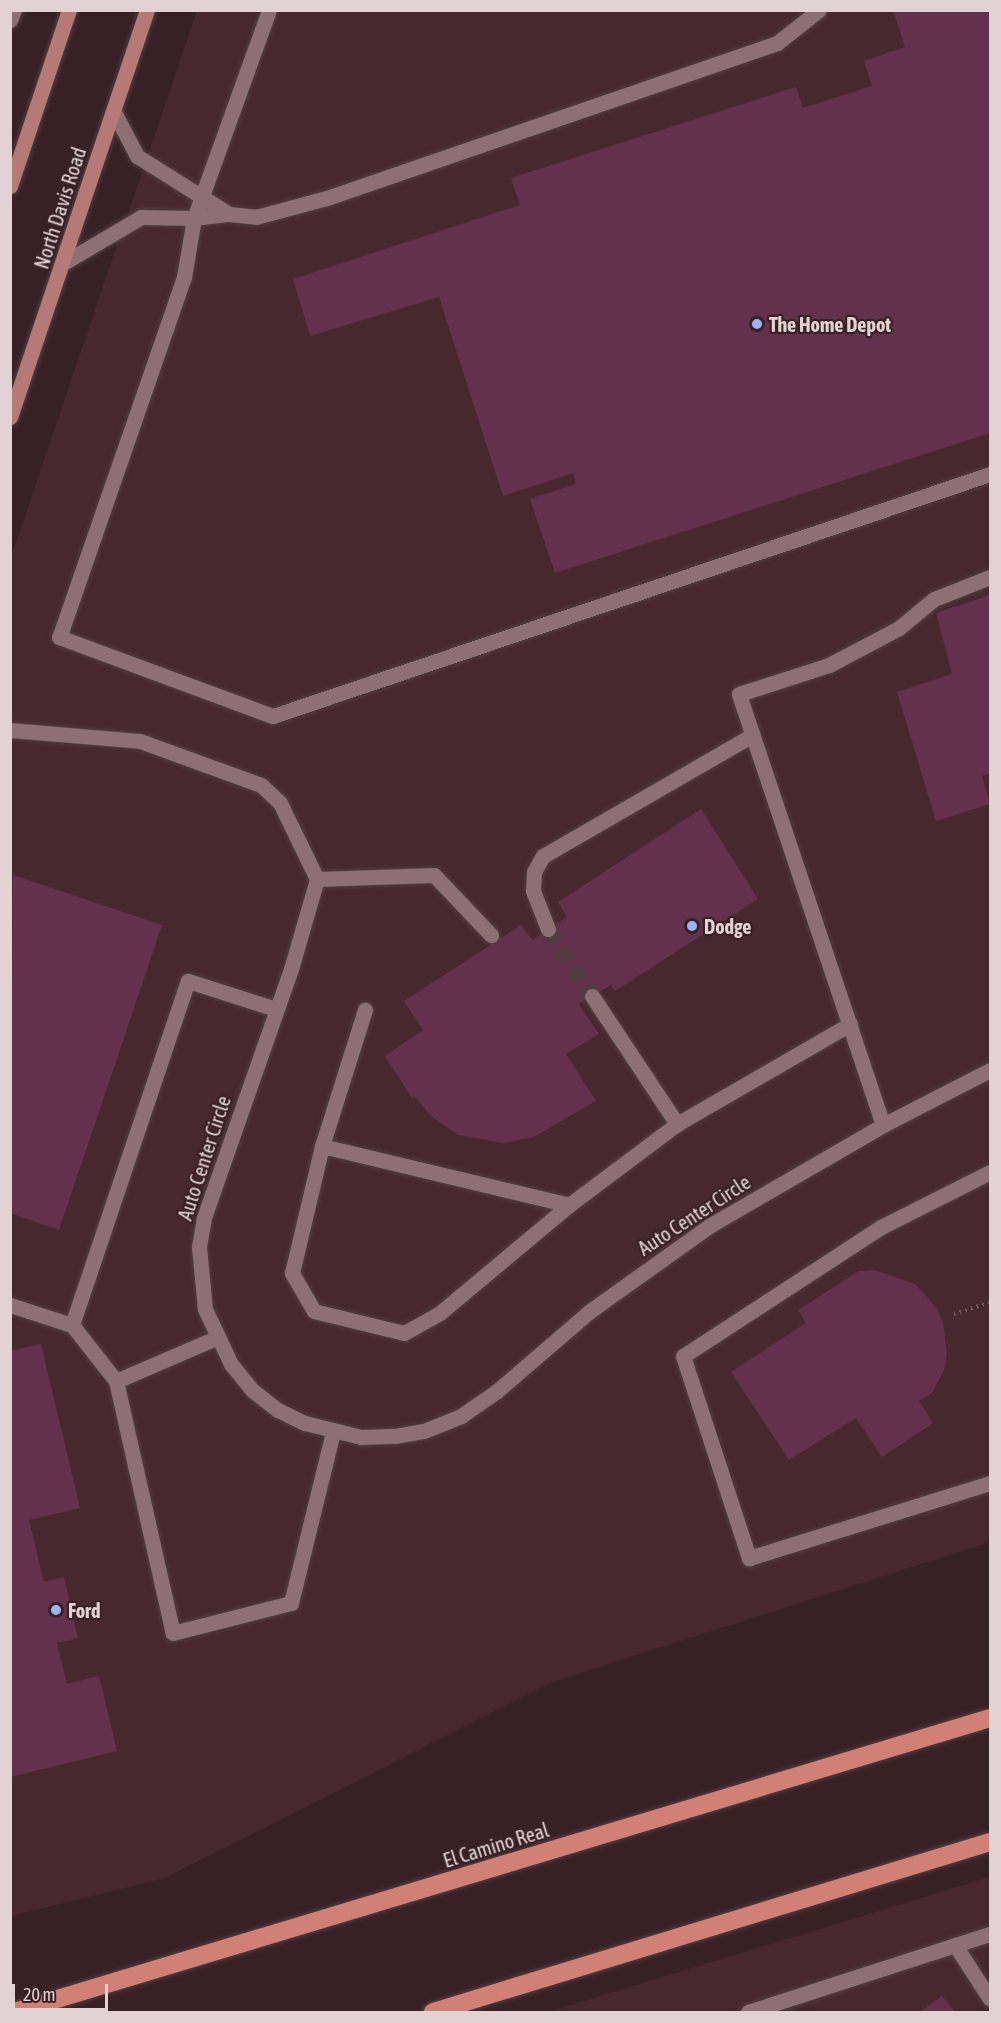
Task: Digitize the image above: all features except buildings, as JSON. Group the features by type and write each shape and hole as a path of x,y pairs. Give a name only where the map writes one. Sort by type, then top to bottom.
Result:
{"highway":[{"name":"El Camino Real","path":"14,2013 990,1718"},
{"path":"433,2013 990,1842"}],"main road":[{"path":"10,186 69,10"},
{"name":"North Davis Road","path":"10,417 65,262 147,10"}],"street":[{"path":"10,20 14,10"},
{"path":"270,10 194,218 184,277 59,637 273,716 990,474"},
{"path":"65,262 141,217 194,218 229,213 256,217 327,198 777,43 819,10"},
{"path":"114,112 137,156 229,213"},
{"path":"884,1125 739,694 829,665 899,628 934,599 990,577"},
{"path":"10,730 140,741 261,785 280,803 317,879 434,875 491,935"},
{"path":"549,929 533,891 534,872 543,856 753,735"},
{"name":"Auto Center Circle","path":"317,879 276,1010 204,1218 199,1279 216,1338 252,1390 278,1410 333,1432 395,1436 424,1431 461,1416 497,1391 590,1311 709,1226 884,1125 990,1070"},
{"path":"72,1325 188,981 276,1010"},
{"path":"592,996 677,1124"},
{"path":"365,1010 322,1146 292,1273 314,1311 404,1333 440,1313 569,1205 677,1124 850,1024"},
{"path":"322,1146 569,1205"},
{"path":"990,1172 881,1227 683,1356 749,1558 990,1483"},
{"path":"10,1305 72,1325 116,1381 173,1633 291,1603 333,1432"},
{"path":"116,1381 216,1338"},
{"path":"748,2013 990,1934"},
{"path":"955,1945 990,1999"}],"path":[{"path":"954,1314 990,1302"}],"shaded area":[{"path":"197,11 990,11 990,1542 552,1682 165,1878 11,1916 11,557"},
{"path":"990,1877 990,2012 548,2012"}],"tunnel":[{"path":"548,929 592,996"}],"place":[{"name":"The Home Depot","path":"757,324"},
{"name":"Dodge","path":"692,926"},
{"name":"Ford","path":"56,1610"}]}
